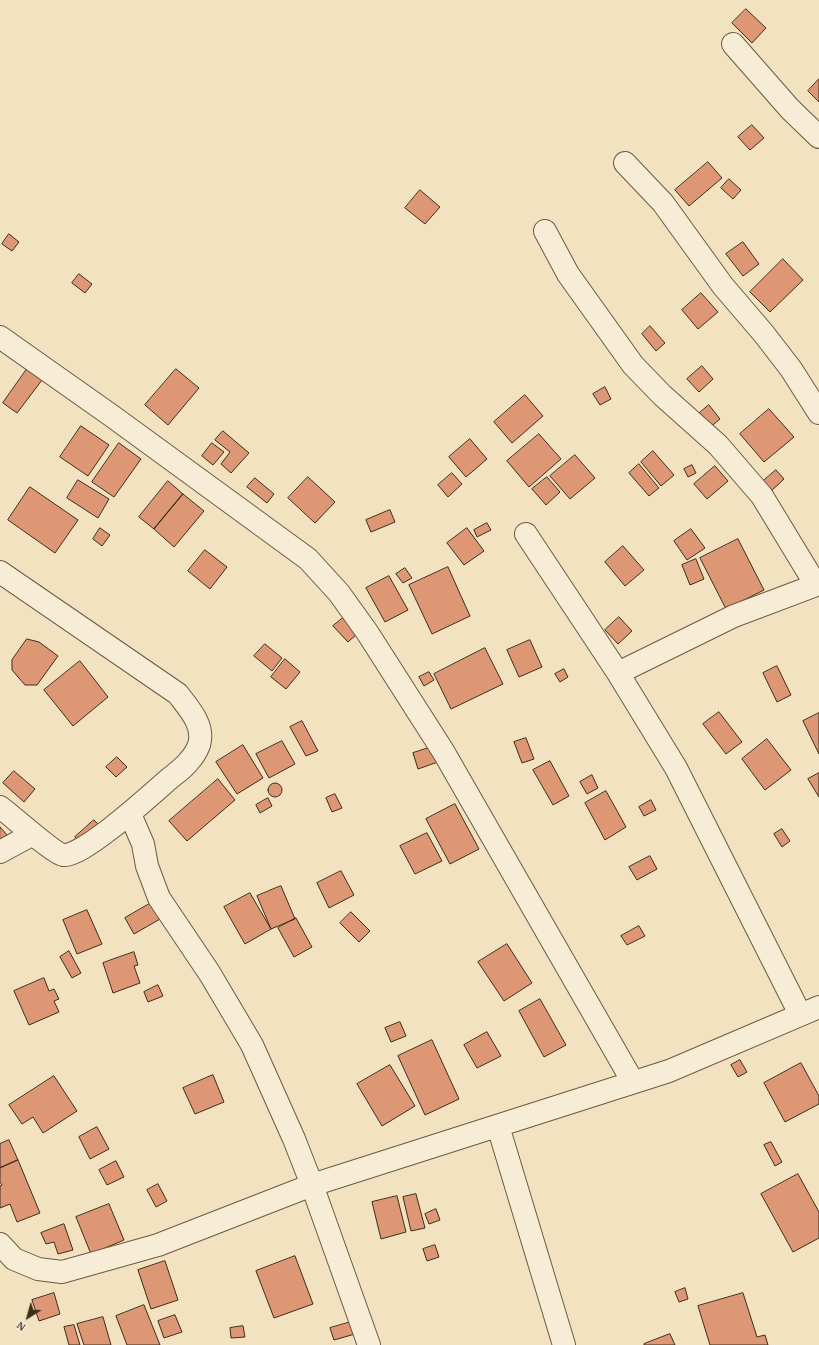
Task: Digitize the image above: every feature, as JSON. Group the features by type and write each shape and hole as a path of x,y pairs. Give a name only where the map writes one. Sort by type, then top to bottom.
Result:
{"street":[{"path":"733,44 790,109 819,137"},
{"path":"625,163 662,202 723,286 764,334 791,369 819,412"},
{"path":"545,231 568,274 633,365 662,395 718,445 762,496 818,584 734,616 618,673"},
{"path":"0,337 112,416 308,559 339,593 367,632 443,750 633,1082"},
{"path":"5,1257 38,1269 62,1272 158,1246 312,1185 669,1071 809,1010 676,768 618,673 526,534"},
{"path":"0,572 178,694 194,716 200,728 199,745 189,762 130,814 88,844 68,854 63,855 52,849 0,807"},
{"path":"130,814 143,844 147,866 159,898 210,974 252,1045 294,1139 312,1185 369,1345"},
{"path":"0,852 33,834"},
{"path":"498,1126 564,1345"}],"building":[{"path":"746,9 766,28 752,43 732,23"},
{"path":"819,79 819,102 808,91"},
{"path":"752,125 764,138 750,150 738,137"},
{"path":"708,162 722,178 689,206 675,190"},
{"path":"729,179 741,190 733,199 721,188"},
{"path":"420,190 440,207 425,224 405,208"},
{"path":"9,234 19,242 12,251 2,244"},
{"path":"743,242 759,264 743,276 726,254"},
{"path":"783,259 803,280 770,312 750,292"},
{"path":"79,274 92,284 85,293 72,283"},
{"path":"701,293 718,312 698,329 682,310"},
{"path":"650,326 665,343 656,351 642,334"},
{"path":"702,366 713,379 699,392 687,379"},
{"path":"27,369 42,380 17,413 3,403"},
{"path":"176,369 199,388 168,425 145,405"},
{"path":"605,387 611,399 600,405 593,394"},
{"path":"525,395 543,416 512,443 494,422"},
{"path":"709,405 720,419 708,429 696,416"},
{"path":"769,409 794,437 764,462 740,434"},
{"path":"81,426 109,445 88,476 60,457"},
{"path":"223,431 249,453 231,473 221,464 230,452 215,440"},
{"path":"539,434 561,459 529,487 507,461"},
{"path":"470,439 487,459 466,477 449,457"},
{"path":"119,443 141,459 114,497 92,482"},
{"path":"212,443 224,452 213,465 202,456"},
{"path":"653,451 674,475 661,486 641,462"},
{"path":"575,455 595,478 570,499 550,476"},
{"path":"639,464 659,488 649,496 629,473"},
{"path":"692,465 696,473 688,477 684,469"},
{"path":"715,466 728,481 707,499 694,484"},
{"path":"776,470 784,479 769,493 761,483"},
{"path":"452,473 462,484 448,497 438,485"},
{"path":"308,477 335,502 315,523 288,498"},
{"path":"547,477 560,492 546,505 532,489"},
{"path":"255,478 274,494 267,503 247,487"},
{"path":"78,480 109,499 98,518 67,498"},
{"path":"168,481 183,494 154,529 139,517"},
{"path":"30,487 78,520 55,553 8,520"},
{"path":"183,494 204,511 174,547 154,529"},
{"path":"390,510 395,522 371,532 366,520"},
{"path":"487,523 491,530 477,537 474,530"},
{"path":"100,528 110,535 102,546 93,539"},
{"path":"467,528 484,551 464,565 447,543"},
{"path":"691,529 705,548 687,560 674,541"},
{"path":"738,539 764,590 726,609 700,558"},
{"path":"623,546 644,570 625,586 605,562"},
{"path":"205,550 227,567 210,589 188,571"},
{"path":"696,559 704,579 690,585 682,565"},
{"path":"448,567 470,616 432,634 409,585"},
{"path":"405,568 412,578 403,583 396,574"},
{"path":"389,576 408,610 385,622 366,588"},
{"path":"619,617 632,631 618,644 605,630"},
{"path":"343,618 357,634 348,642 333,626"},
{"path":"27,639 39,642 58,656 37,685 25,685 12,670 12,660"},
{"path":"530,640 542,667 519,677 507,650"},
{"path":"265,644 282,658 272,671 254,656"},
{"path":"485,648 503,684 451,709 434,674"},
{"path":"285,659 300,672 286,689 271,677"},
{"path":"80,661 108,697 73,726 44,690"},
{"path":"777,666 791,695 777,702 763,673"},
{"path":"564,669 568,677 560,682 555,674"},
{"path":"429,672 434,680 424,686 419,677"},
{"path":"719,712 742,742 726,754 703,724"},
{"path":"819,713 819,754 803,721"},
{"path":"302,721 318,751 306,756 290,727"},
{"path":"526,738 534,759 522,763 514,742"},
{"path":"767,739 791,770 765,790 742,759"},
{"path":"282,741 295,764 269,778 256,754"},
{"path":"243,745 263,778 237,794 216,762"},
{"path":"432,747 438,762 418,769 413,753"},
{"path":"117,757 127,767 116,777 106,767"},
{"path":"550,761 569,796 553,805 533,770"},
{"path":"14,771 35,789 24,802 3,783"},
{"path":"819,773 819,797 808,779"},
{"path":"592,775 598,788 587,794 580,782"},
{"path":"218,779 235,800 187,841 169,821"},
{"path":"275,783 280,785 282,790 280,795 275,797 270,795 268,790 270,785"},
{"path":"606,791 626,827 605,840 585,803"},
{"path":"335,794 342,808 332,812 326,798"},
{"path":"268,798 272,806 260,813 256,805"},
{"path":"651,800 656,810 644,816 639,807"},
{"path":"455,804 479,849 450,864 426,819"},
{"path":"94,820 101,827 82,844 75,837"},
{"path":"0,827 7,835 0,840"},
{"path":"782,829 790,841 782,847 774,834"},
{"path":"427,833 442,861 415,874 400,846"},
{"path":"650,856 657,869 637,880 629,867"},
{"path":"341,871 354,895 329,908 317,883"},
{"path":"281,886 295,919 271,929 257,896"},
{"path":"250,893 271,929 245,944 224,907"},
{"path":"151,903 160,919 134,934 125,918"},
{"path":"87,910 102,944 77,954 63,920"},
{"path":"351,912 370,931 359,942 340,923"},
{"path":"296,918 312,947 294,957 278,928"},
{"path":"639,926 645,936 627,945 621,936"},
{"path":"507,944 532,983 504,1001 478,962"},
{"path":"69,951 81,973 72,978 60,957"},
{"path":"134,952 138,965 134,966 140,983 113,993 103,963"},
{"path":"44,978 49,991 54,989 59,999 54,1001 59,1012 29,1025 14,991"},
{"path":"158,985 163,996 148,1002 144,992"},
{"path":"540,999 566,1045 544,1057 519,1011"},
{"path":"400,1022 406,1036 391,1042 385,1028"},
{"path":"487,1032 501,1056 477,1068 464,1045"},
{"path":"432,1040 459,1099 425,1115 398,1056"},
{"path":"740,1060 747,1072 738,1077 731,1065"},
{"path":"801,1063 819,1096 819,1104 785,1122 764,1083"},
{"path":"390,1065 415,1106 382,1126 357,1084"},
{"path":"213,1075 224,1102 195,1114 183,1088"},
{"path":"54,1076 77,1111 43,1133 33,1117 22,1124 9,1105"},
{"path":"97,1127 109,1149 90,1159 79,1137"},
{"path":"9,1140 18,1160 0,1168 0,1144"},
{"path":"771,1142 782,1162 775,1166 764,1145"},
{"path":"18,1160 40,1213 17,1222 10,1204 0,1208 0,1186 2,1185 0,1182 0,1168"},
{"path":"116,1161 124,1177 107,1185 99,1170"},
{"path":"798,1174 819,1212 819,1238 793,1252 761,1194"},
{"path":"158,1184 167,1201 156,1207 147,1190"},
{"path":"416,1194 425,1228 411,1231 403,1197"},
{"path":"397,1196 406,1232 381,1239 372,1202"},
{"path":"109,1204 124,1240 91,1254 76,1217"},
{"path":"436,1209 440,1220 429,1224 425,1214"},
{"path":"64,1224 73,1250 58,1254 54,1242 46,1244 41,1233"},
{"path":"435,1245 439,1257 427,1261 423,1249"},
{"path":"295,1256 313,1304 274,1318 256,1271"},
{"path":"165,1261 178,1300 151,1309 138,1270"},
{"path":"685,1288 688,1299 679,1302 675,1292"},
{"path":"54,1293 60,1314 39,1321 32,1300"},
{"path":"743,1293 757,1337 765,1335 768,1345 710,1345 698,1306"},
{"path":"144,1305 160,1345 127,1345 116,1316"},
{"path":"175,1315 182,1332 164,1338 158,1321"},
{"path":"103,1317 111,1345 84,1345 77,1324"},
{"path":"351,1322 355,1334 334,1340 330,1328"},
{"path":"74,1325 80,1345 69,1345 64,1327"},
{"path":"243,1326 245,1337 231,1338 230,1328"},
{"path":"670,1334 675,1345 644,1345 644,1344"}]}
